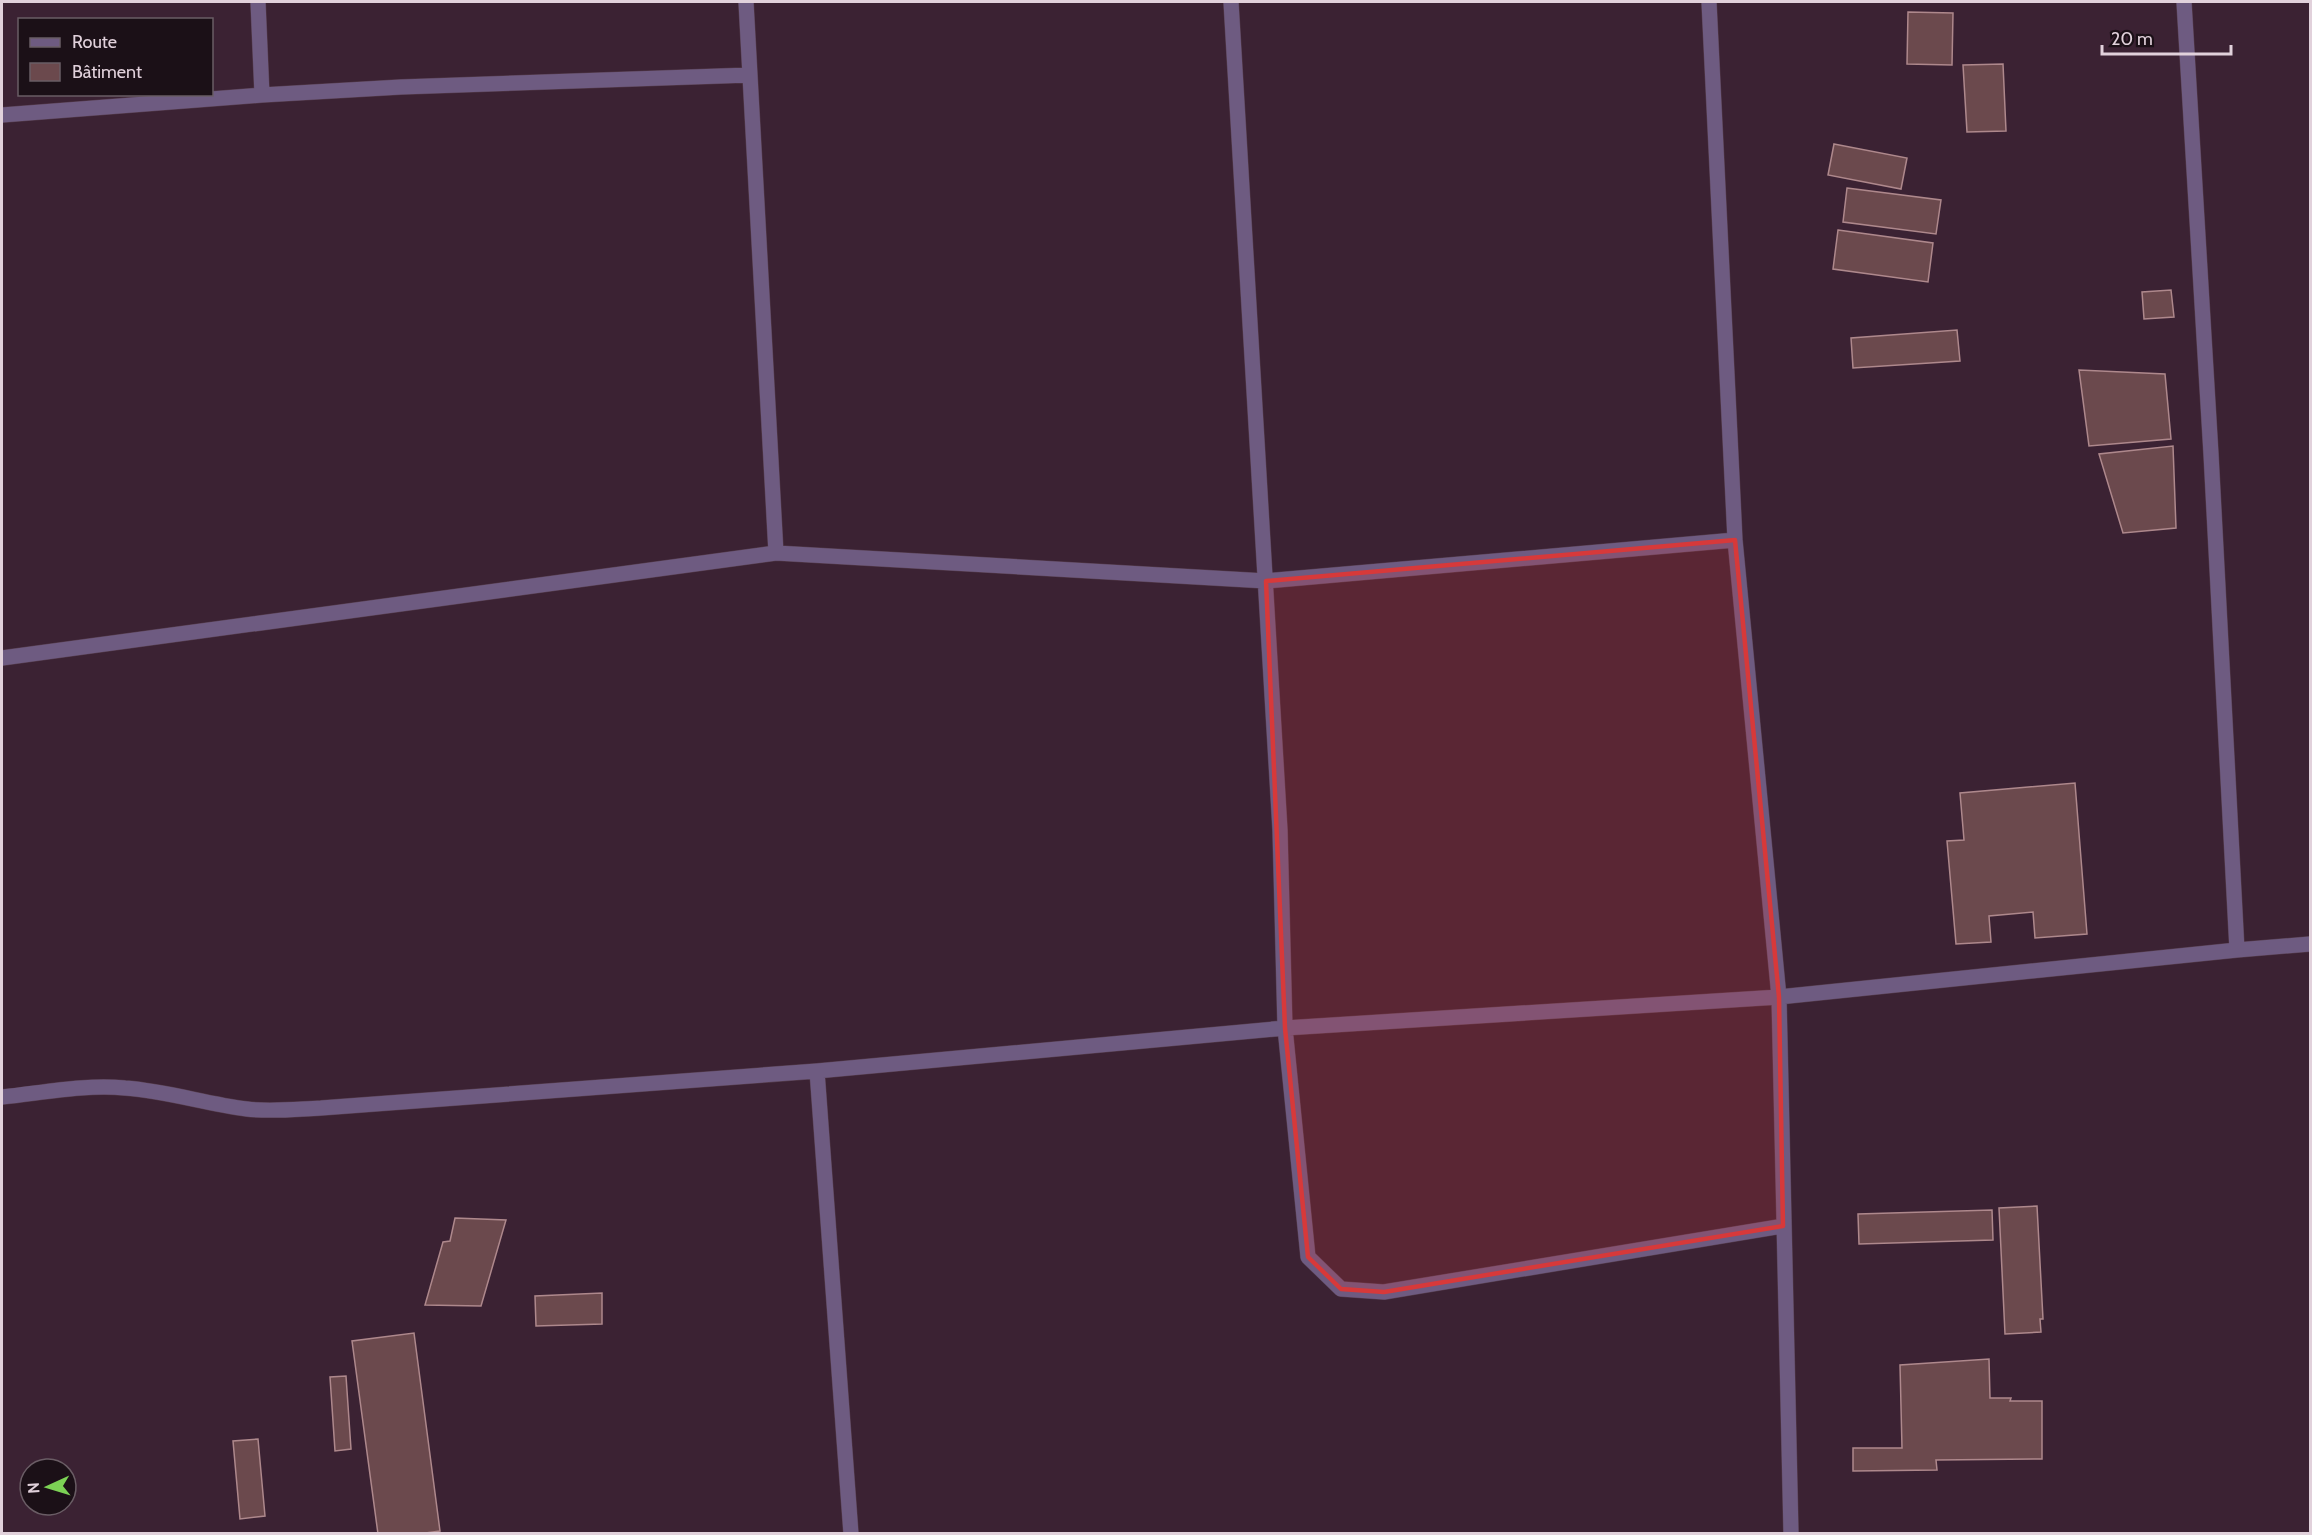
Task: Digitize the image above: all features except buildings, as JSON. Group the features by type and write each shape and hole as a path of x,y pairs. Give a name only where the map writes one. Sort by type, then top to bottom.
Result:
{"street":[{"path":"258,2 262,94"},
{"path":"746,2 776,553"},
{"path":"1231,2 1280,830 1285,1028 1308,1257 1341,1289 1384,1292 1783,1226"},
{"path":"1709,2 1735,540 1779,997 1791,1533"},
{"path":"2184,2 2237,950"},
{"path":"2,114 262,94 750,75"},
{"path":"2,658 776,553 1266,581 1735,540"},
{"path":"2,1097 124,1087 251,1110 321,1108 816,1071 1285,1028 1779,997 2310,944"},
{"path":"816,1071 851,1533"}],"highlighted area":[{"path":"1735,540 1779,997 1783,1226 1384,1292 1341,1289 1308,1257 1285,1028 1266,581"}]}
